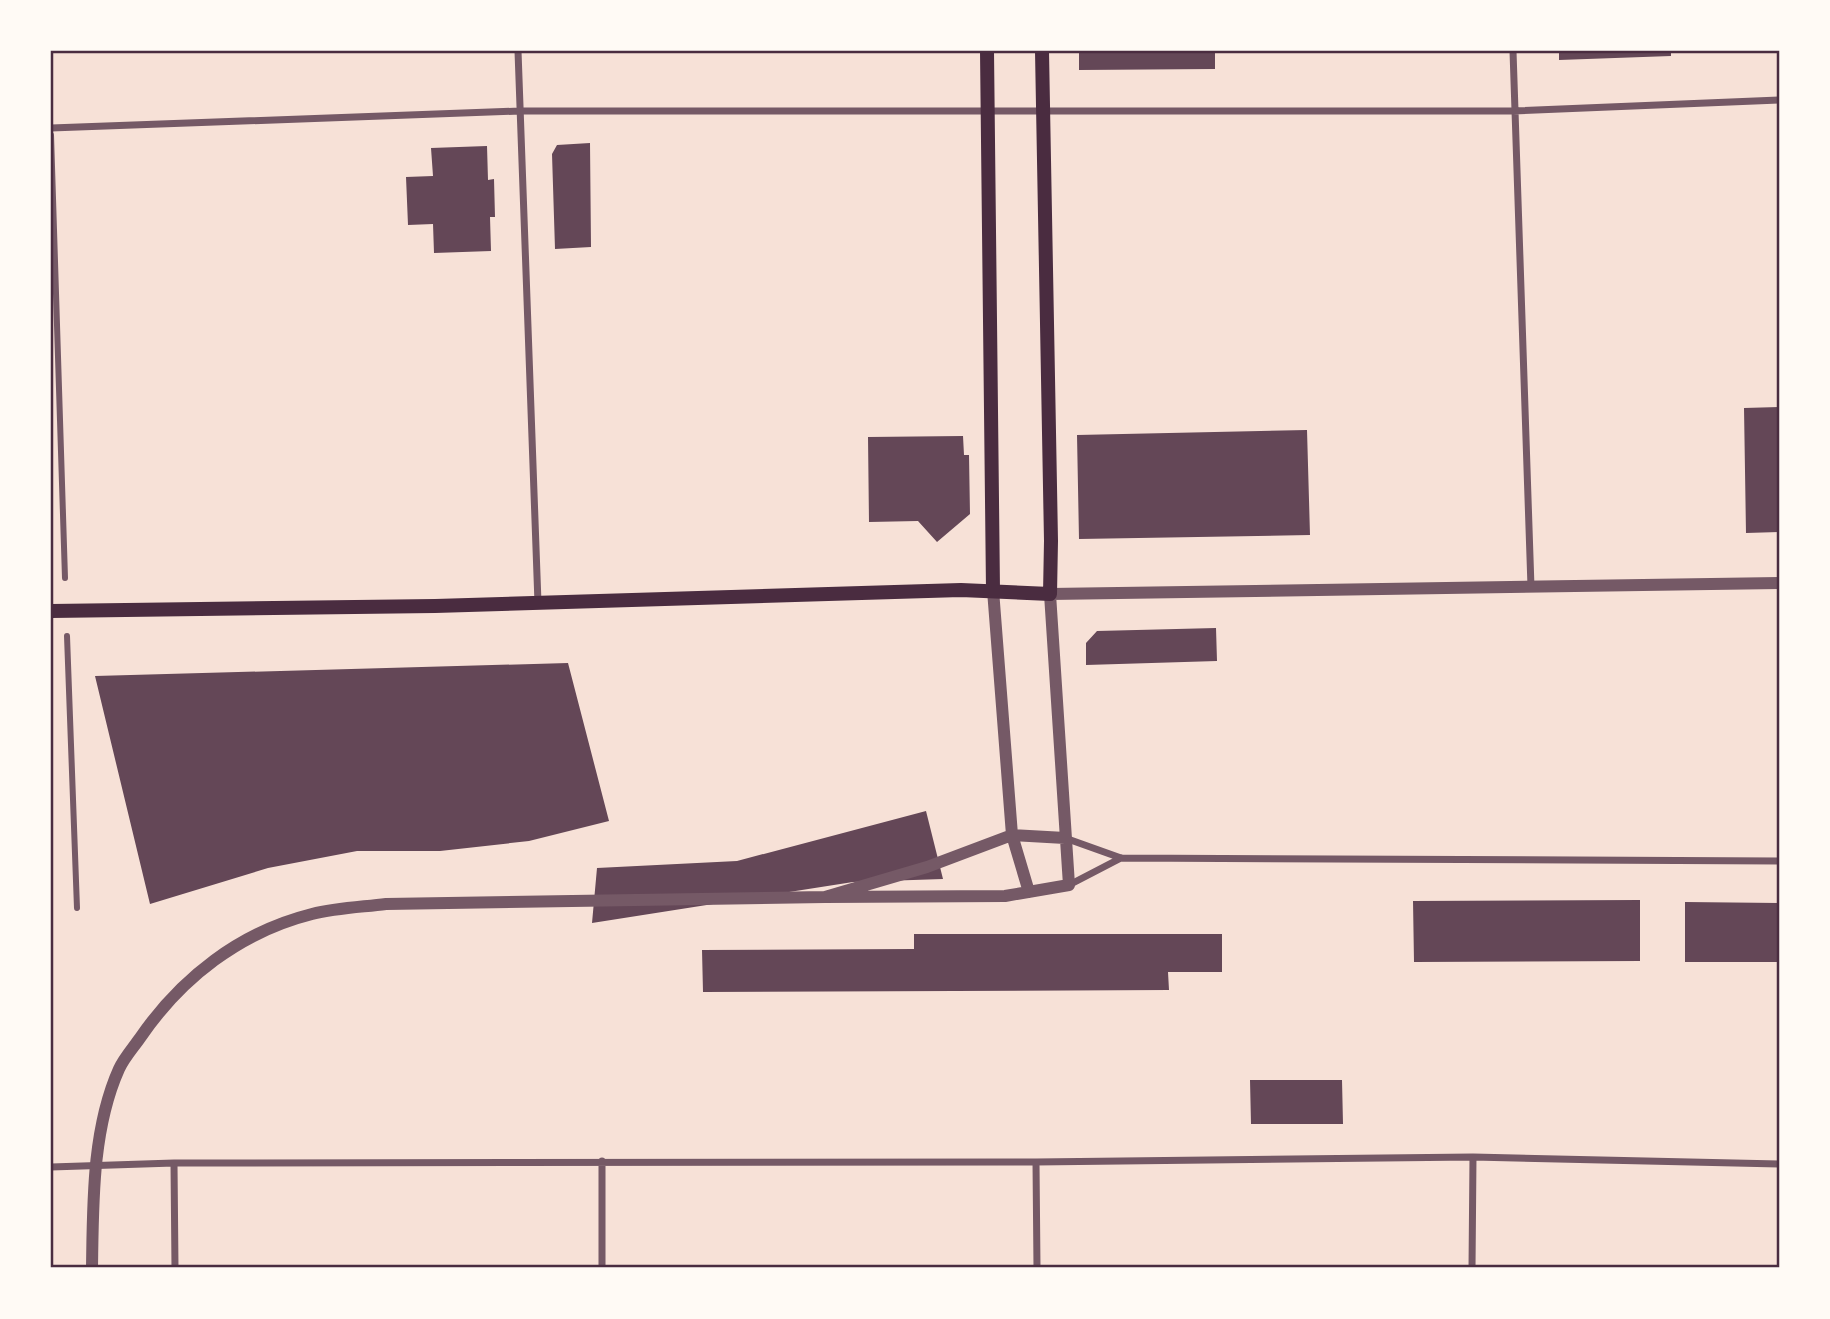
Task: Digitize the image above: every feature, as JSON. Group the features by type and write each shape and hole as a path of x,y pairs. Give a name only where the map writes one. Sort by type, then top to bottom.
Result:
{"main road":[{"path":"987,51 993,590"},
{"path":"51,611 538,603 993,590 1049,594 1051,541 1042,51"}],"street":[{"path":"519,51 538,603"},
{"path":"1513,51 1531,587"},
{"path":"51,128 520,111 1513,111 1779,100"},
{"path":"51,135 65,578"},
{"path":"1069,885 1049,594 1779,583"},
{"path":"993,590 1012,835 1029,892"},
{"path":"67,636 76,908"},
{"path":"825,897 927,867 1012,835 1065,838 1121,858 1779,860"},
{"path":"92,1268 93,1206 102,1129 119,1069 162,1007 208,963 268,929 313,913 386,904 1005,896 1069,885 1121,858"},
{"path":"1472,1268 1473,1157"},
{"path":"51,1167 174,1163 1473,1157 1779,1164"},
{"path":"602,1161 602,1268"},
{"path":"1036,1161 1037,1268"},
{"path":"174,1163 175,1268"}],"building":[{"path":"1079,51 1215,51 1215,69 1079,70"},
{"path":"1559,51 1671,51 1671,56 1559,60"},
{"path":"590,143 591,247 555,249 552,154 557,145"},
{"path":"487,146 488,180 494,179 495,217 490,217 491,251 434,253 433,224 408,225 406,177 433,176 431,148"},
{"path":"1779,407 1779,532 1746,533 1744,408"},
{"path":"1307,430 1310,535 1079,539 1077,435"},
{"path":"963,436 964,455 969,455 970,514 937,542 918,521 869,522 868,437"},
{"path":"1216,628 1217,661 1086,665 1086,643 1097,631"},
{"path":"568,663 609,821 529,841 440,851 357,851 268,868 150,904 95,676"},
{"path":"926,811 943,879 853,882 592,923 597,868 737,861"},
{"path":"1640,900 1640,961 1414,962 1413,901"},
{"path":"1685,902 1779,903 1779,962 1685,962"},
{"path":"914,934 1222,934 1222,972 1168,972 1169,990 703,992 702,950 914,949"},
{"path":"1250,1080 1342,1080 1343,1124 1251,1124"}]}
